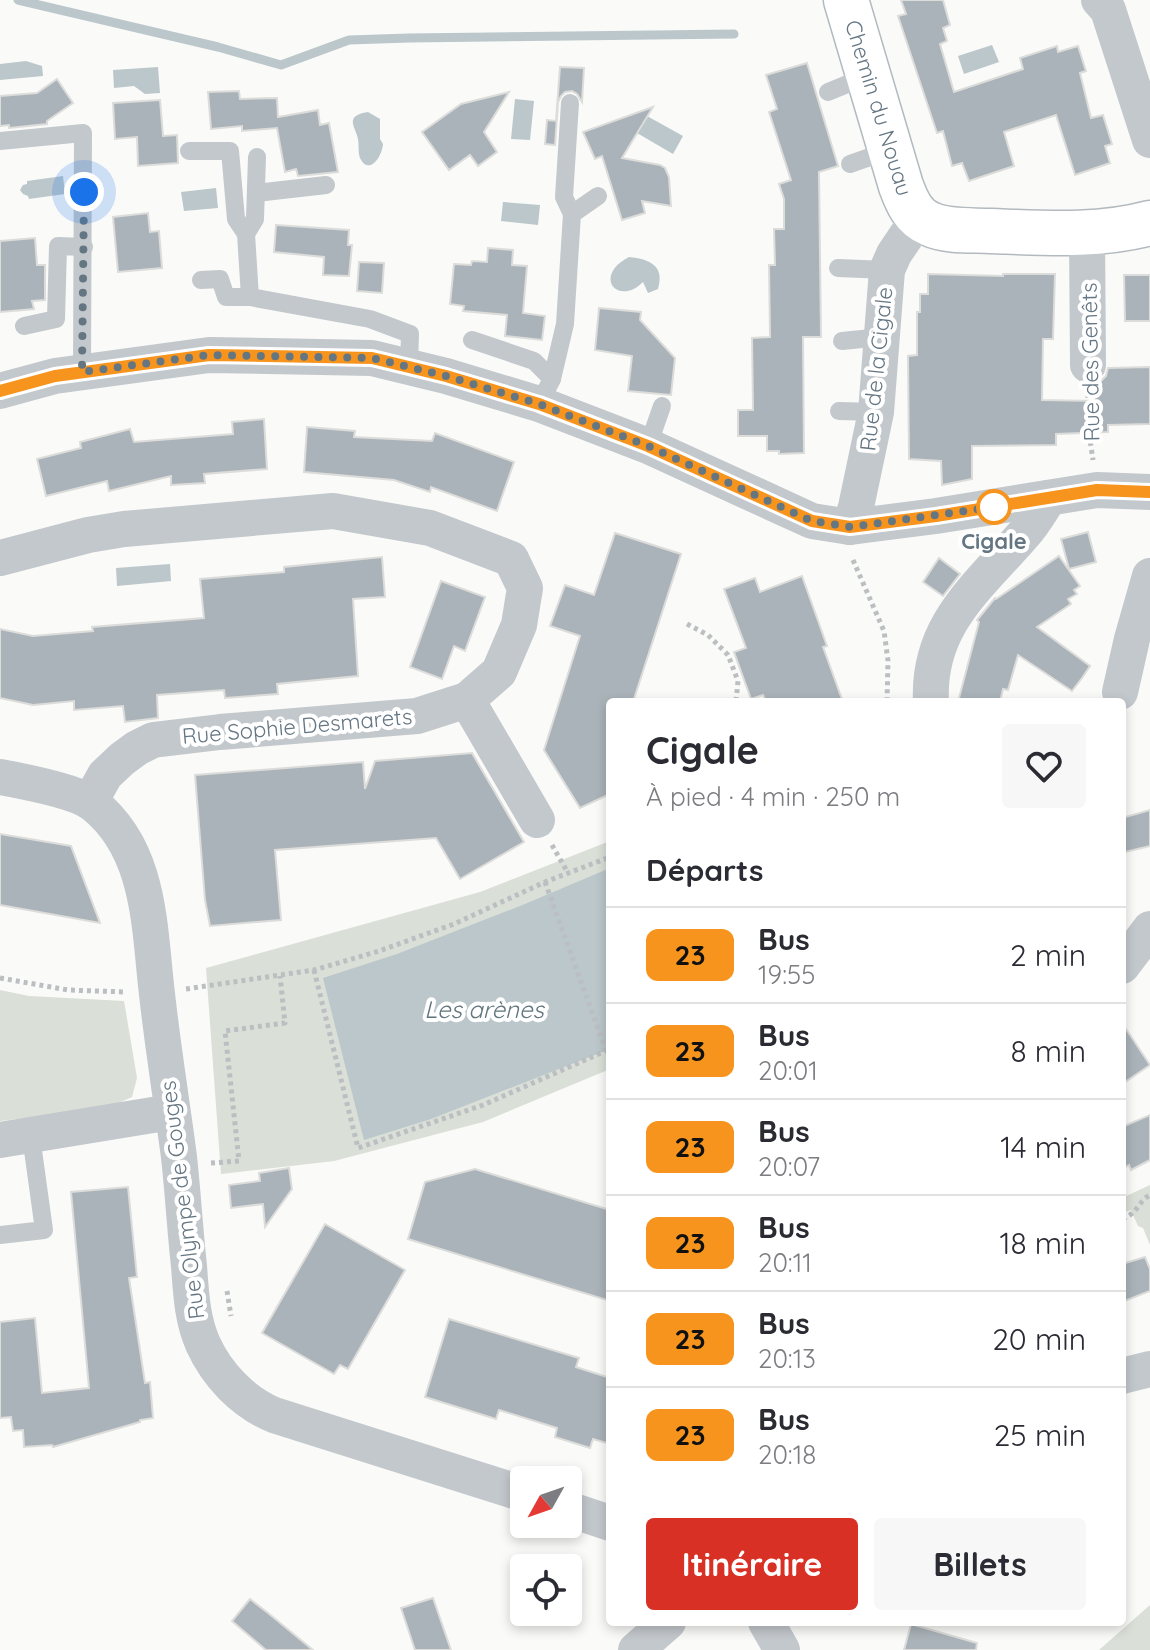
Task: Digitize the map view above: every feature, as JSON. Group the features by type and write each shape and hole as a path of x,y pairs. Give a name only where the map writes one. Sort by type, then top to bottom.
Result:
{"street":[{"name":"Chemin du Nouau","path":"846,0 867,76 870,157 919,217 931,225 946,228 1087,233 1150,223"},
{"path":"1099,0 1108,10 1149,134"},
{"name":"Rue de la Cigale","path":"850,527 876,412 887,270 919,217"},
{"name":"Rue des Genêts","path":"1087,233 1088,365"},
{"path":"0,391 55,376 209,355 372,358 446,376 545,391 648,446 812,521 850,527 1097,490 1150,492"},
{"path":"931,698 934,655 950,621 979,583 1027,531 1049,498"},
{"name":"Rue Sophie Desmarets","path":"0,558 124,529 333,511 430,528 511,559 525,588 519,625 499,672 467,700 417,716 153,740 137,748 105,775 90,802"},
{"path":"1120,692 1150,576"},
{"path":"467,700 537,820"},
{"name":"Rue Olympe de Gouges","path":"0,777 58,790 90,802 114,826 131,850 147,903 179,1157 193,1317 204,1346 229,1383 251,1403 274,1415 510,1490"},
{"path":"1126,961 1150,929"},
{"path":"15,1138 171,1112"},
{"path":"1126,1375 1150,1369"},
{"path":"582,1514 606,1522"},
{"path":"636,1650 663,1626"},
{"path":"768,1626 782,1650"}],"lane":[{"path":"828,92 867,76"},
{"path":"545,391 565,324 572,214 564,197 570,103"},
{"path":"0,141 83,133 82,372"},
{"path":"189,151 230,151 236,219 246,234 250,297"},
{"path":"246,234 255,219 257,157"},
{"path":"256,193 326,185"},
{"path":"572,214 598,196"},
{"path":"24,326 56,319 58,246 84,247"},
{"path":"838,268 887,270"},
{"path":"201,280 220,279 226,297 250,297 370,319 410,334 409,367"},
{"path":"842,341 882,337"},
{"path":"472,340 534,361 545,391"},
{"path":"648,446 662,406"},
{"path":"839,411 876,412"},
{"path":"0,1235 44,1230 15,1138"}],"path":[{"name":"Rue des Genêts","path":"1088,365 1089,433 1097,490"},
{"path":"850,527 854,563 884,631 888,661 887,698"},
{"path":"687,624 708,635 728,655 738,681 736,698"},
{"path":"176,990 314,970 379,951 454,924 545,882 606,859"},
{"path":"545,882 606,1045"},
{"path":"314,970 358,1148 483,1105 606,1051"},
{"path":"190,974 191,988"},
{"path":"212,1176 210,1163 239,1161 225,1031 285,1023 280,976"},
{"path":"0,978 68,990 129,992"},
{"path":"1126,1217 1137,1211 1150,1195"},
{"path":"226,1283 233,1326"}],"shaded area":[{"path":"606,843 606,1071 483,1122 334,1161 221,1174 206,968 480,892"},
{"path":"0,990 29,996 124,1001 137,1078 132,1097 105,1109 0,1121"},
{"path":"1150,1185 1150,1245 1131,1210 1126,1212 1126,1196"},
{"path":"1150,1605 1150,1650 1099,1650"}],"water":[{"path":"992,45 999,62 964,74 958,56"},
{"path":"26,61 42,66 43,76 0,80 0,64"},
{"path":"158,67 160,93 145,94 134,86 114,88 113,70"},
{"path":"515,99 534,101 530,140 511,139"},
{"path":"368,112 380,119 383,144 378,159 371,165 360,158 353,122 356,116"},
{"path":"647,116 683,136 673,154 637,133"},
{"path":"63,176 65,194 29,199 20,190 27,181"},
{"path":"216,188 218,208 184,211 181,192"},
{"path":"503,202 540,205 538,225 501,221"},
{"path":"629,257 654,265 660,281 658,289 648,293 643,282 625,291 613,286 612,272"},
{"path":"170,564 171,581 117,586 116,568"},
{"name":"Les arènes","path":"606,870 606,1051 431,1119 364,1140 323,978 397,954"}],"building":[{"path":"901,0 943,0 950,25 943,28 947,41 940,44 954,92 1023,69 1020,58 1057,46 1058,52 1078,46 1086,71 1080,73 1091,118 1103,115 1112,144 1105,146 1110,163 1075,175 1056,115 1004,132 1014,166 969,181 962,163 952,166 943,131 937,133 898,16 906,14"},
{"path":"807,63 838,166 819,172 821,337 803,337 804,453 779,454 779,451 767,451 767,436 738,436 738,410 753,410 752,338 770,337 769,265 775,265 774,229 784,229 784,199 779,184 791,180 769,112 777,109 766,75"},
{"path":"560,67 584,68 582,102 572,91 561,96 555,145 545,144 547,120 556,121"},
{"path":"57,79 73,103 47,124 0,126 0,96 37,93"},
{"path":"239,91 240,99 277,98 278,117 318,110 320,125 329,123 338,172 298,176 296,169 285,172 277,128 242,131 242,126 211,129 208,92"},
{"path":"509,92 484,132 497,152 478,166 470,155 449,170 422,132 461,104"},
{"path":"160,100 163,136 177,135 178,163 138,166 137,137 115,139 113,103"},
{"path":"653,107 622,158 665,168 669,177 671,206 642,201 645,213 622,220 602,156 595,159 583,132"},
{"path":"148,213 150,232 159,231 162,268 118,272 113,217"},
{"path":"276,225 349,230 348,245 352,245 349,276 323,275 324,257 274,252"},
{"path":"35,238 37,265 45,265 45,300 32,301 34,309 0,312 0,241"},
{"path":"488,248 513,250 512,265 527,266 523,313 545,316 542,340 505,336 507,315 463,311 464,306 450,304 454,264 487,262"},
{"path":"359,262 384,263 382,293 357,291"},
{"path":"928,274 1055,274 1053,339 1043,339 1042,400 1094,401 1094,384 1106,376 1108,368 1150,367 1150,424 1108,425 1108,432 1056,434 1056,445 972,446 972,479 942,485 941,461 909,459 908,356 917,355 917,312 920,312 920,294 928,294"},
{"path":"1124,275 1150,275 1150,321 1125,321"},
{"path":"599,308 641,312 640,320 675,358 671,395 628,391 632,356 595,350"},
{"path":"264,419 267,469 204,474 205,483 171,485 171,476 109,491 107,481 46,496 37,459 81,448 80,442 130,429 134,442 233,434 232,422"},
{"path":"307,427 355,431 354,437 432,441 435,433 514,462 497,511 431,487 430,492 394,480 304,472"},
{"path":"1088,532 1096,562 1069,569 1061,539"},
{"path":"615,533 681,554 634,698 606,698 606,796 580,808 544,750 580,636 550,626 565,585 594,595"},
{"path":"1059,556 1080,586 1074,590 1077,594 1068,599 1071,604 1037,627 1090,666 1072,691 1018,655 1008,690 1003,689 1001,698 959,698 977,620 996,599"},
{"path":"382,557 385,597 353,599 358,676 277,684 278,694 225,698 224,690 157,695 158,718 125,722 123,706 74,710 74,701 33,705 0,698 0,629 33,636 93,631 92,627 204,618 200,579 284,572 284,567"},
{"path":"939,558 960,574 943,596 923,582"},
{"path":"802,576 842,698 764,698 763,695 751,698 734,652 746,648 724,589 755,578 760,592"},
{"path":"441,581 485,597 465,651 454,646 442,679 410,667"},
{"path":"472,753 524,842 460,879 436,838 275,850 281,920 210,926 205,900 195,775 363,762 365,789 375,761"},
{"path":"1150,810 1150,846 1126,852 1126,817"},
{"path":"0,834 71,846 100,923 0,905"},
{"path":"1126,1029 1150,1065 1126,1081"},
{"path":"1150,1115 1150,1160 1131,1170 1129,1165 1126,1167 1126,1125"},
{"path":"289,1168 292,1189 265,1227 263,1204 231,1208 229,1185 260,1181 259,1173"},
{"path":"475,1169 606,1209 606,1300 408,1239 425,1182"},
{"path":"128,1187 137,1277 129,1278 145,1383 150,1382 153,1418 53,1447 24,1447 23,1430 13,1431 11,1417 0,1418 0,1322 35,1318 42,1393 89,1388 71,1192"},
{"path":"325,1224 405,1270 348,1369 340,1365 334,1374 262,1333"},
{"path":"1145,1257 1150,1269 1150,1291 1126,1300 1126,1263"},
{"path":"449,1319 579,1358 576,1367 606,1377 606,1443 593,1439 590,1448 555,1437 557,1428 499,1410 496,1419 425,1397"},
{"path":"433,1598 451,1650 415,1650 401,1608"},
{"path":"250,1599 313,1650 266,1650 232,1621"},
{"path":"910,1626 977,1643 976,1650 904,1650"}],"waterway":[{"path":"18,0 281,65 349,40 734,34"}],"bus line":[{"name":"23","path":"0,391 55,376 209,355 372,358 539,404 648,446 812,521 831,525 850,527 936,516 1097,490 1150,492"}],"place":[{"name":"Cigale","path":"994,507"}],"route":[{"path":"84,192 82,372 209,355 372,358 539,404 648,446 812,521 850,527 994,507"}]}
